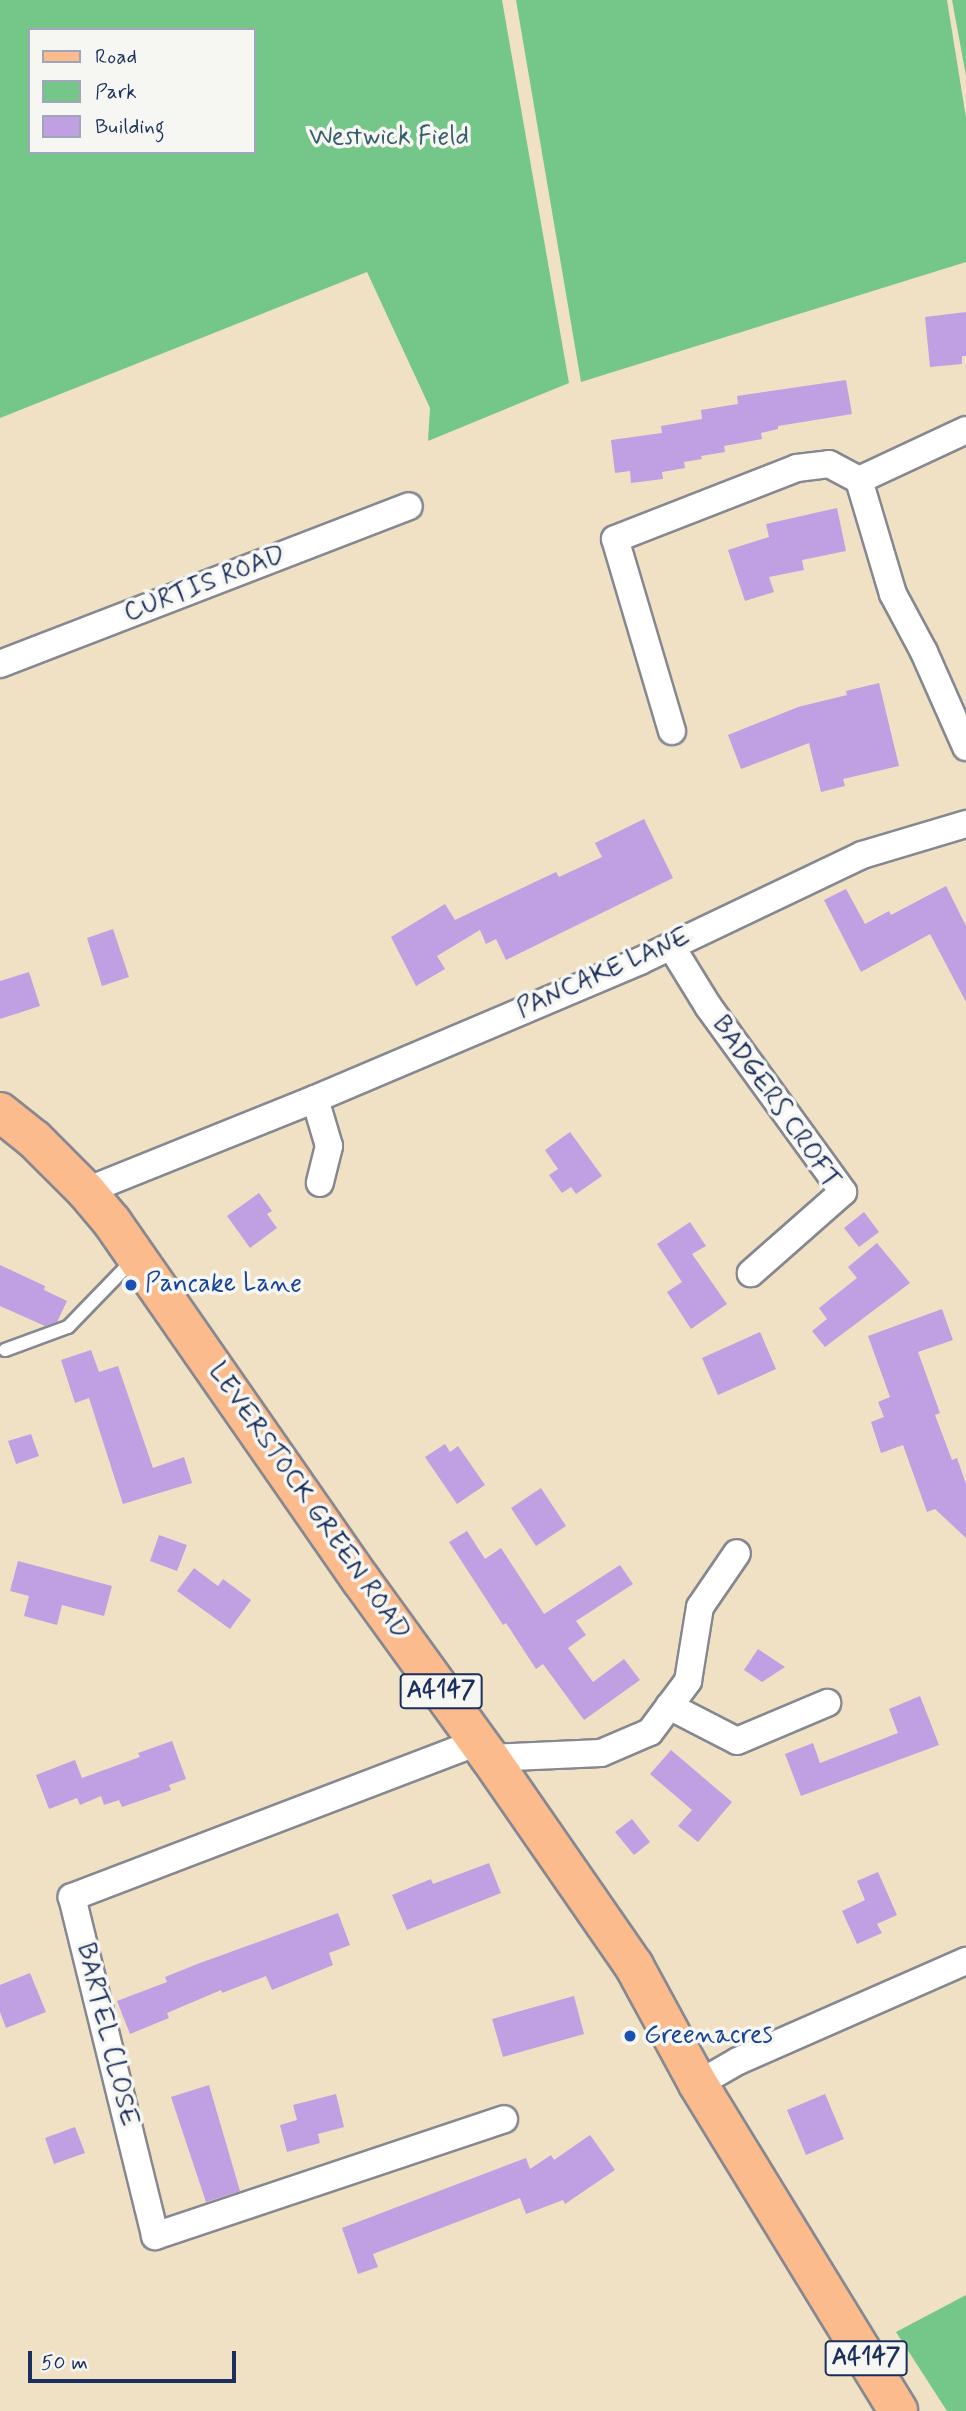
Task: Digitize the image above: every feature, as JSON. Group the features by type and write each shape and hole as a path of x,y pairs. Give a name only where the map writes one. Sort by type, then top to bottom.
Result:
{"main road":[{"name":"LEVERSTOCK GREEN ROAD","path":"0,1112 34,1139 86,1191 136,1256 634,1966 698,2084 898,2411"}],"street":[{"path":"859,480 966,430"},
{"path":"672,731 615,539 797,468 830,464 859,480 893,594 924,652 966,747"},
{"name":"CURTIS ROAD","path":"0,664 410,506"},
{"name":"PANCAKE LANE","path":"86,1191 315,1099 671,946 862,855 966,824"},
{"name":"BADGERS CROFT","path":"671,946 708,1006 843,1192 751,1273"},
{"path":"315,1099 329,1146 320,1183"},
{"path":"484,1750 601,1753 650,1732 688,1681 699,1607 737,1553"},
{"path":"669,1706 737,1741 827,1703"},
{"name":"BARTEL CLOSE","path":"484,1750 72,1897 155,2236 504,2119"},
{"path":"698,2084 738,2062 966,1961"}],"lane":[{"path":"5,1350 68,1327 136,1256"}],"green space":[{"name":"Westwick Field","path":"0,0 502,0 569,383 428,441 430,408 367,272 0,418"},
{"path":"516,0 947,0 966,118 966,262 581,382"},
{"path":"952,0 966,0 966,76"},
{"path":"966,2295 966,2411 947,2411 896,2332"}],"building":[{"path":"966,312 966,356 962,356 962,364 930,367 925,317"},
{"path":"846,380 852,414 778,426 778,429 761,433 762,439 724,446 725,452 701,456 702,459 684,462 685,468 662,472 663,479 631,483 630,471 615,473 611,440 662,433 661,426 702,419 701,410 738,404 737,396"},
{"path":"837,508 846,551 802,560 804,570 769,577 774,592 745,601 728,550 769,537 766,524"},
{"path":"879,683 899,766 843,779 845,786 821,792 809,743 741,769 728,735 798,707 847,695 846,691"},
{"path":"644,819 673,878 506,960 496,939 486,944 480,930 437,956 445,969 416,986 391,937 445,904 455,920 556,872 559,877 602,857 595,843"},
{"path":"946,886 966,926 966,1002 930,934 861,972 824,900 846,889 865,924 889,911 891,915"},
{"path":"113,929 129,977 102,986 87,938"},
{"path":"29,972 40,1006 0,1019 0,981"},
{"path":"570,1132 602,1176 576,1194 571,1187 562,1193 549,1175 558,1169 545,1150"},
{"path":"259,1193 272,1211 267,1214 277,1228 250,1248 227,1216"},
{"path":"864,1212 879,1232 859,1247 844,1228"},
{"path":"690,1222 706,1246 692,1254 727,1304 691,1329 667,1292 682,1282 657,1244"},
{"path":"877,1243 910,1283 825,1347 812,1331 827,1319 819,1308 857,1278 848,1267"},
{"path":"0,1265 45,1286 44,1290 67,1301 57,1322 45,1326 0,1306"},
{"path":"942,1309 953,1340 918,1352 940,1413 935,1415 952,1460 957,1458 966,1484 966,1538 935,1509 927,1512 903,1445 881,1453 871,1422 884,1417 878,1402 890,1397 868,1336"},
{"path":"760,1332 776,1369 718,1395 702,1358"},
{"path":"91,1350 99,1372 118,1366 153,1468 184,1457 192,1483 123,1504 89,1398 75,1403 61,1360"},
{"path":"31,1434 39,1456 16,1464 8,1441"},
{"path":"445,1444 450,1452 458,1446 485,1485 457,1504 425,1457"},
{"path":"541,1488 566,1526 536,1546 511,1508"},
{"path":"467,1531 485,1559 501,1548 544,1614 620,1565 633,1584 576,1621 586,1635 568,1648 593,1682 624,1659 640,1680 584,1720 543,1664 536,1669 506,1623 503,1625 449,1542"},
{"path":"159,1535 187,1545 177,1571 150,1561"},
{"path":"18,1561 112,1586 104,1616 62,1605 57,1625 24,1616 29,1596 10,1591"},
{"path":"194,1568 218,1586 223,1579 251,1600 230,1629 177,1591"},
{"path":"758,1649 785,1667 762,1682 744,1670"},
{"path":"920,1696 939,1745 801,1796 785,1754 813,1743 820,1763 898,1733 889,1709"},
{"path":"172,1741 186,1779 169,1785 171,1790 122,1807 119,1800 104,1805 101,1796 80,1805 77,1798 49,1809 36,1775 75,1760 82,1778 140,1757 138,1753"},
{"path":"671,1750 732,1802 698,1842 678,1826 692,1810 650,1774"},
{"path":"632,1819 650,1842 634,1855 615,1832"},
{"path":"489,1863 501,1893 407,1930 392,1895 431,1879 433,1884"},
{"path":"878,1872 897,1915 877,1924 882,1933 857,1944 842,1911 865,1900 857,1881"},
{"path":"338,1913 350,1945 329,1953 333,1965 272,1990 266,1976 222,1993 221,1990 167,2013 169,2018 130,2034 117,2001 167,1982 165,1977 200,1963"},
{"path":"30,1973 46,2012 6,2028 0,2012 0,1985"},
{"path":"574,1996 584,2034 503,2057 492,2019"},
{"path":"209,2085 240,2191 206,2202 171,2097"},
{"path":"336,2094 344,2127 318,2134 320,2143 287,2152 280,2125 297,2120 293,2105"},
{"path":"825,2094 844,2139 806,2155 787,2110"},
{"path":"75,2127 85,2153 54,2164 45,2138"},
{"path":"590,2135 615,2170 565,2204 563,2200 526,2214 520,2198 373,2254 378,2267 358,2274 342,2228 526,2158 530,2169 551,2155 554,2160"}],"place":[{"name":"Pancake Lane","path":"131,1285"},
{"name":"Greenacres","path":"630,2036"}]}
